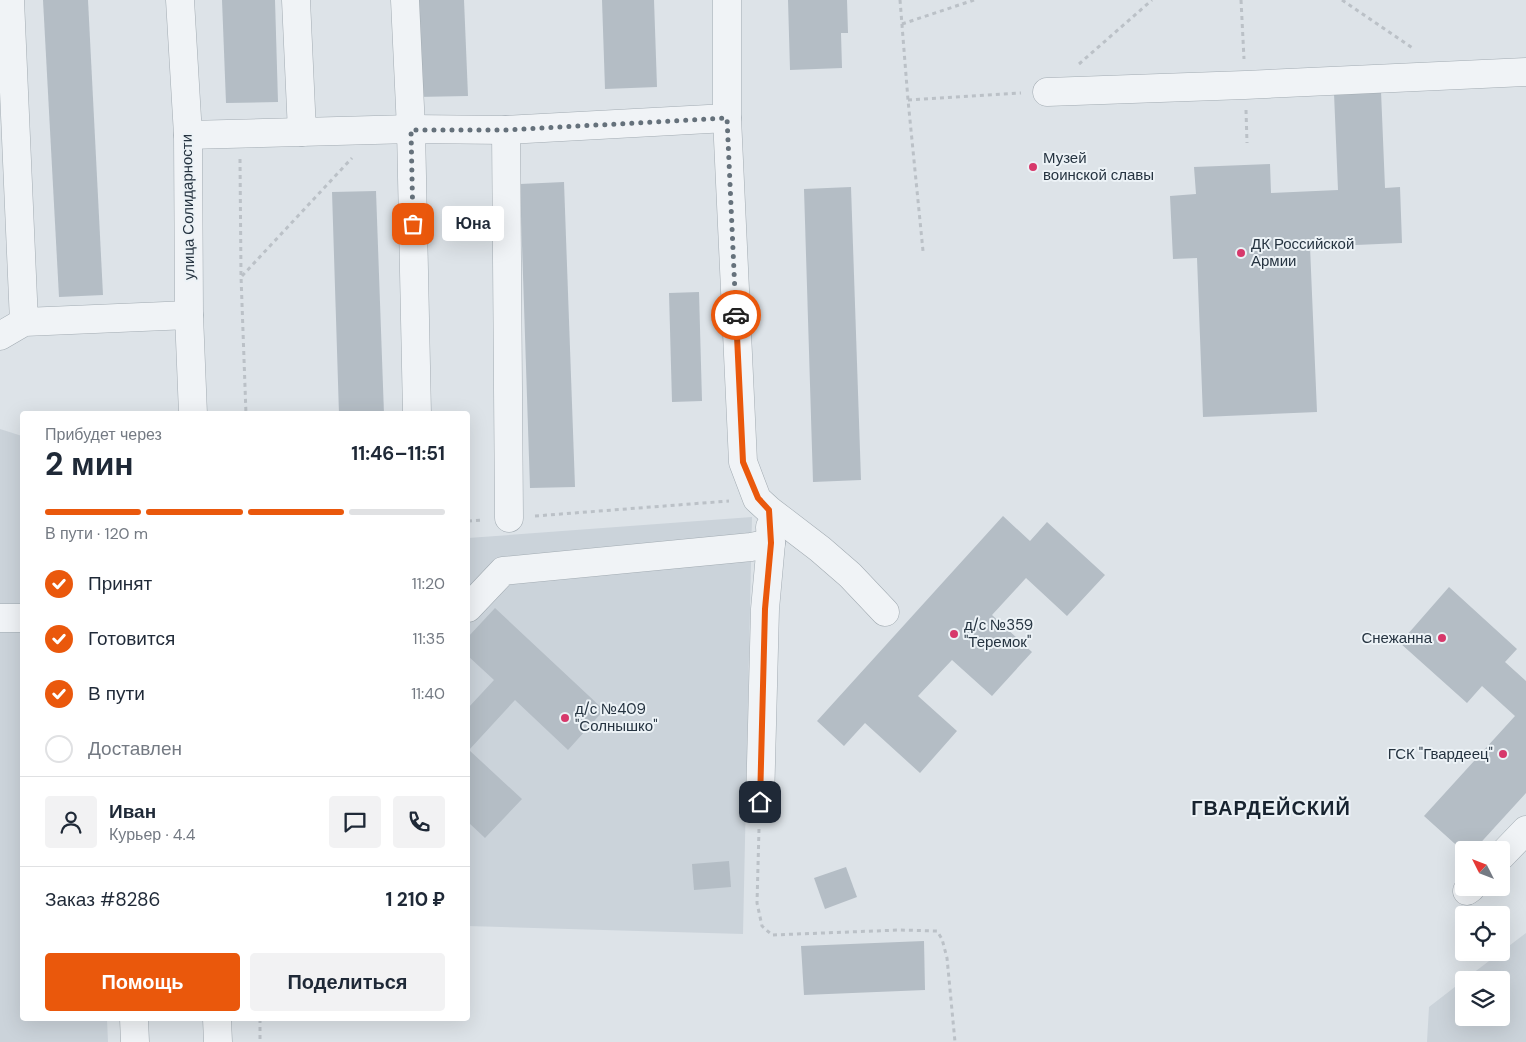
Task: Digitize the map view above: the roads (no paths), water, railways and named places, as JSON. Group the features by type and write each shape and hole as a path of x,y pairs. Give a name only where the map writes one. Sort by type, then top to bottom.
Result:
{"lane":[{"path":"10,0 24,322"},
{"name":"улица Солидарности","path":"180,0 188,135 189,315 193,411"},
{"path":"296,0 302,132"},
{"path":"405,0 411,130 417,411"},
{"path":"727,0 727,118 743,462 763,504 771,543 765,609 760,802"},
{"path":"1046,92 1526,72"},
{"path":"188,135 378,130 506,130 727,118"},
{"path":"506,130 509,518"},
{"path":"0,336 24,322 189,315"},
{"path":"763,504 850,575 885,612"},
{"path":"470,606 503,570 752,547 771,543"},
{"path":"0,618 20,618"},
{"path":"1510,847 1526,830"},
{"path":"134,1021 135,1042"},
{"path":"217,1021 218,1042"}],"place":[{"name":"Музей воинской славы","path":"1033,167"},
{"name":"Юна","path":"413,224"},
{"name":"ДК Российской Армии","path":"1241,253"},
{"name":"д/с №359 \"Теремок\"","path":"954,634"},
{"name":"Снежанна","path":"1442,638"},
{"name":"д/с №409 \"Солнышко\"","path":"565,718"},
{"name":"ГСК \"Гвардеец\"","path":"1503,754"}],"district":[{"name":"ГВАРДЕЙСКИЙ","path":"1271,808"}]}
